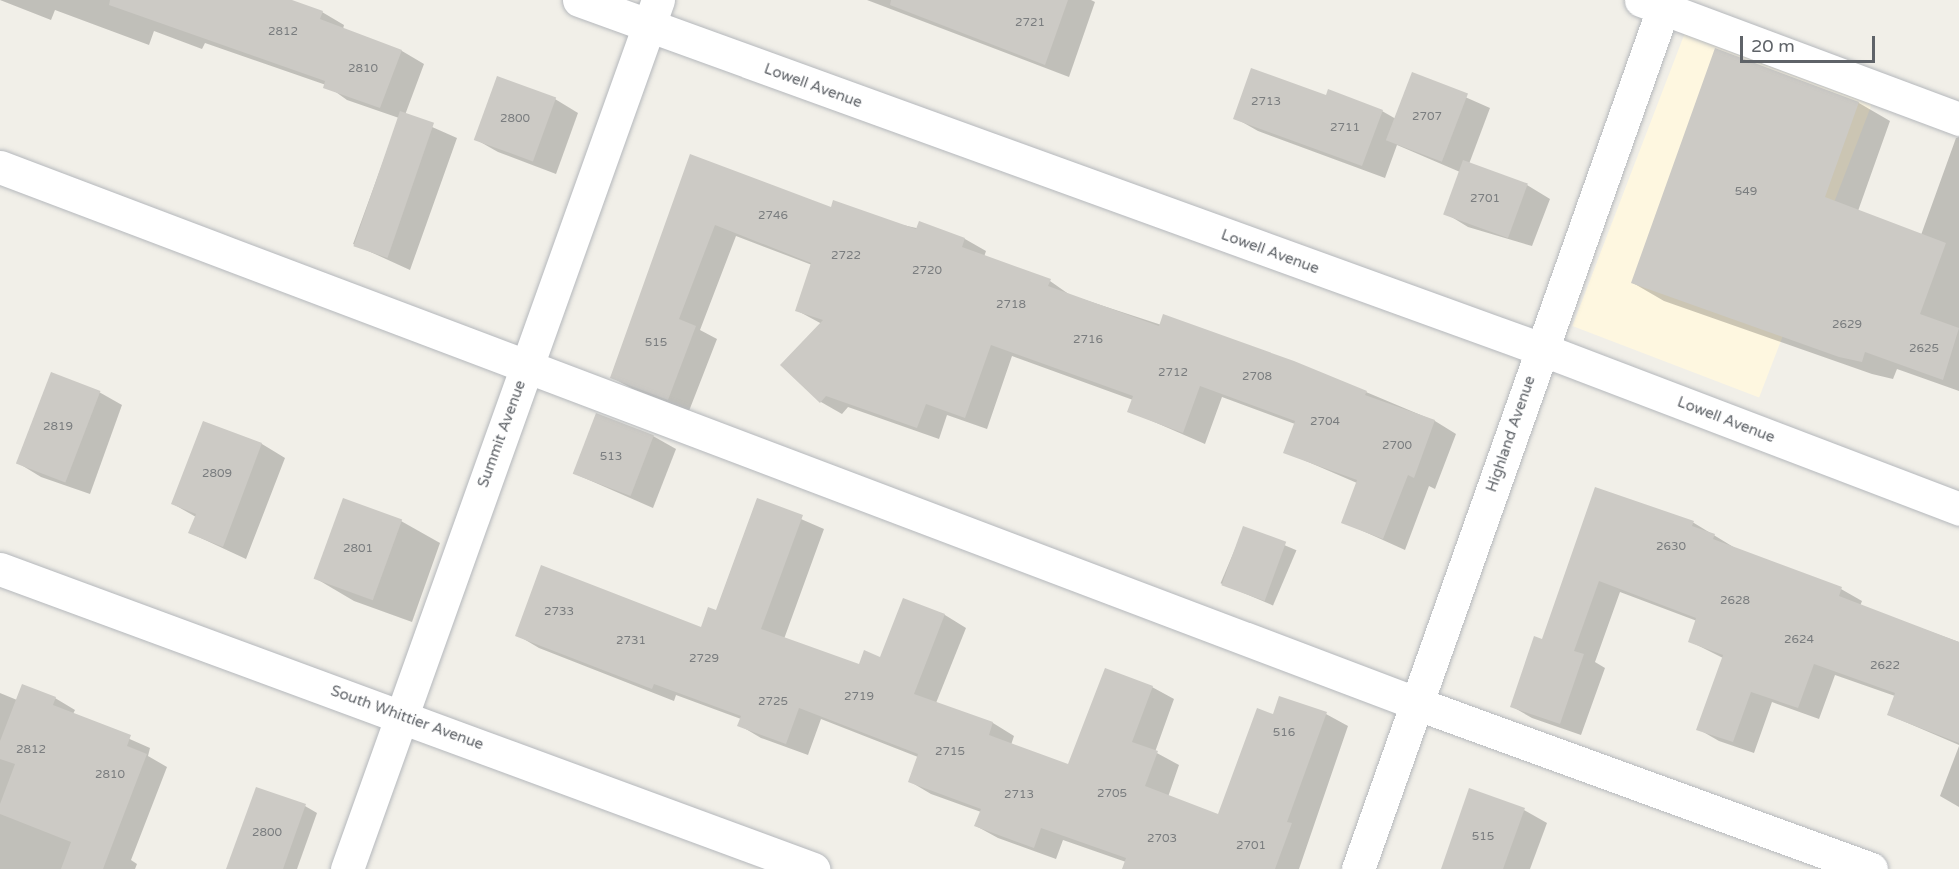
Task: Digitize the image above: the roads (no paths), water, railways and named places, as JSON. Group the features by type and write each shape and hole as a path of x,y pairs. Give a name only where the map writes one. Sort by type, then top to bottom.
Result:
{"street":[{"name":"Lowell Avenue","path":"579,0 653,13 1959,509"},
{"path":"1657,3 1959,119"},
{"name":"Highland Avenue","path":"1358,869 1418,704 1541,349 1657,3"},
{"name":"Summit Avenue","path":"347,869 653,13"},
{"path":"0,167 1418,704 1871,869"},
{"name":"South Whittier Avenue","path":"0,569 813,869"}]}
